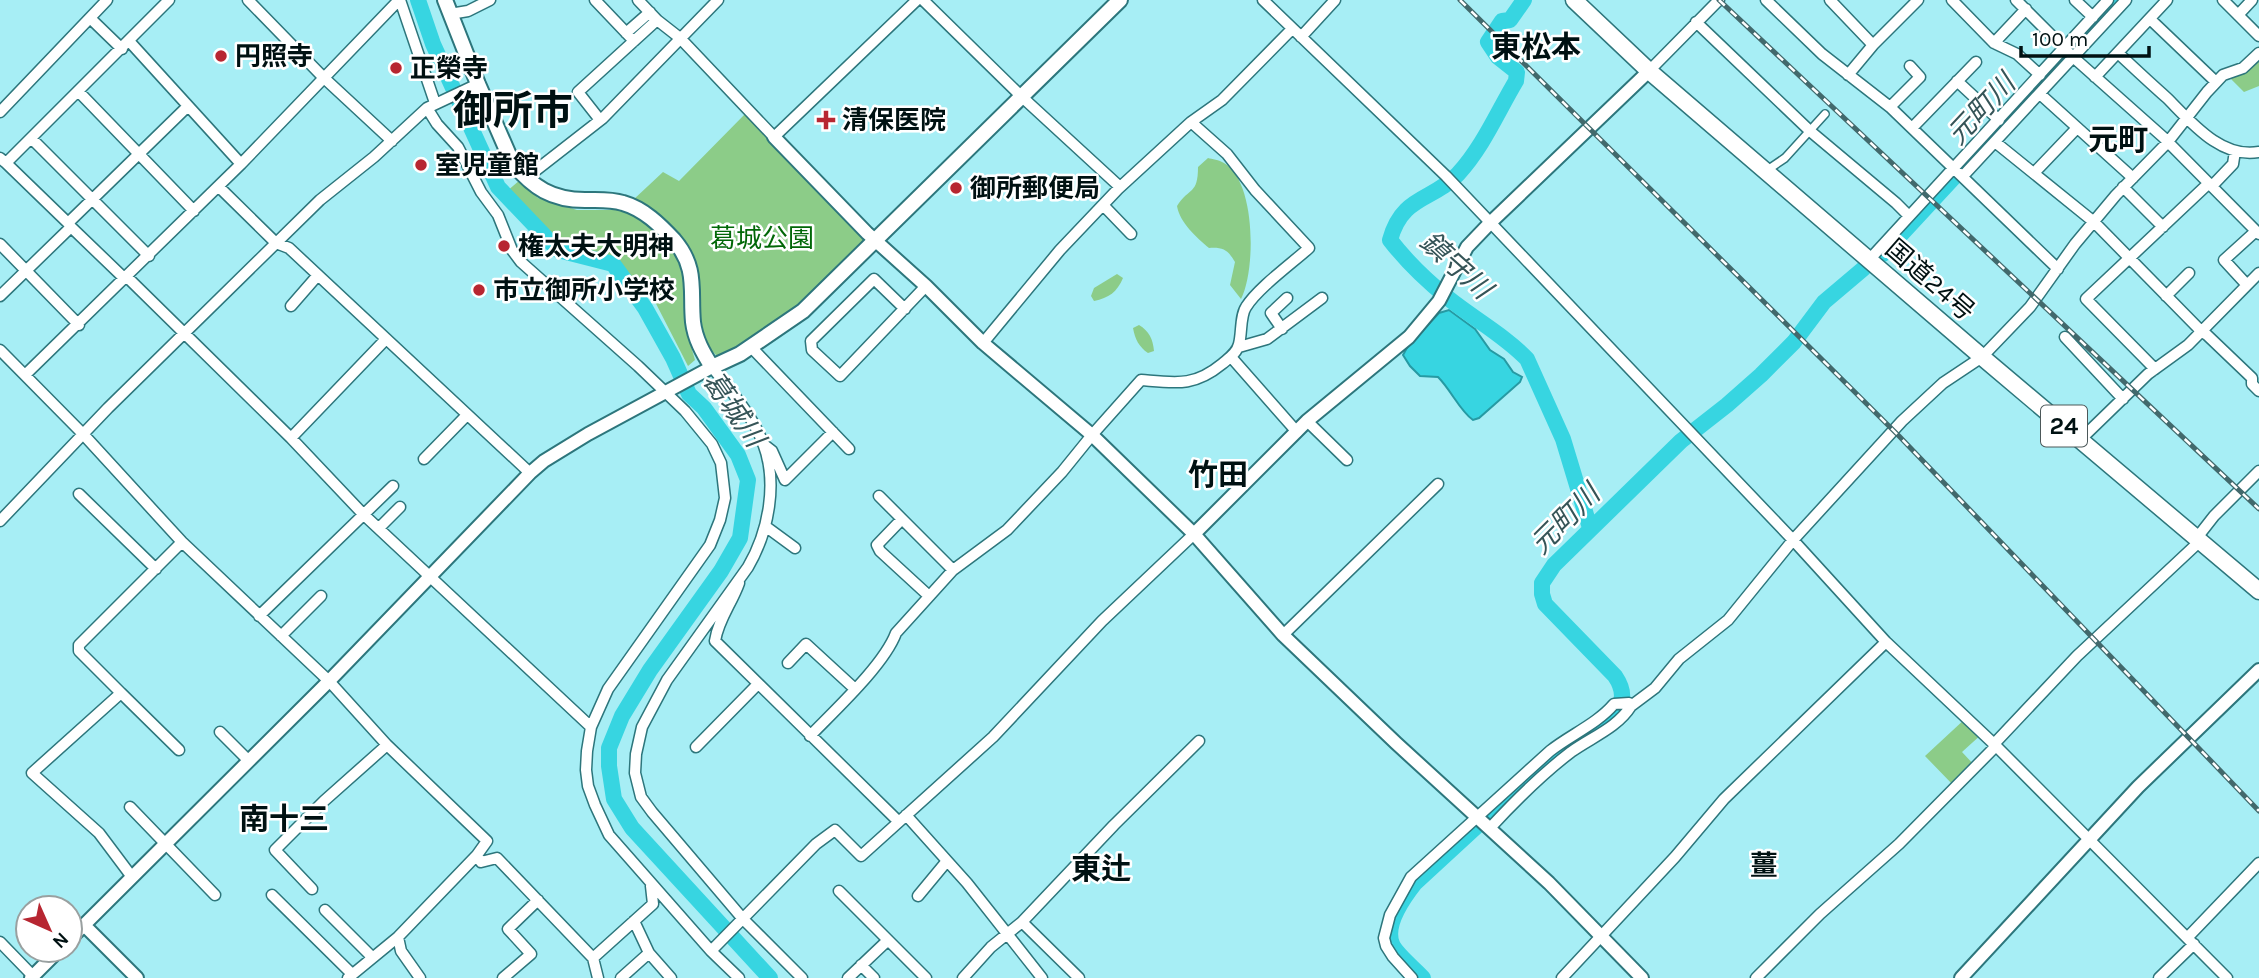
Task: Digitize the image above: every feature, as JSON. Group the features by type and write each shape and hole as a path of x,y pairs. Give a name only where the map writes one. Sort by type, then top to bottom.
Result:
{"highway":[{"name":"国道24号","path":"1574,0 1649,71 2259,592"}],"main road":[{"path":"448,7 475,85 512,162 526,178 546,194 565,199 610,200 630,205 653,219 676,242 689,267 693,285 693,322 707,369 751,347 803,311 1120,0"}],"street":[{"path":"0,112 107,0"},
{"path":"169,0 31,138 3,161 185,333 363,514 591,727"},
{"path":"248,0 323,78 392,141"},
{"path":"26,374 219,187 400,0 437,124 458,147 481,192 498,215 512,250 520,262 667,391 699,425 721,463 724,498 720,520 709,545 608,689 591,727 586,769 594,805 608,835 739,978"},
{"path":"448,7 468,11 490,0"},
{"path":"595,0 630,37"},
{"path":"638,0 680,38 867,233 926,286 983,344 1092,435 1194,534 1283,635 1549,883 1642,978"},
{"path":"526,178 629,94 718,0"},
{"path":"774,137 916,0"},
{"path":"923,0 1021,96 1120,187"},
{"path":"1262,0 1450,180 1793,540 1886,642 1995,745 2227,978"},
{"path":"1301,37 1335,0"},
{"path":"713,950 816,844 835,830 860,856 993,737 1102,621 1307,421 1409,337 1439,301 1467,247 1719,0"},
{"path":"1766,0 1805,39 1890,107 2058,269"},
{"path":"1830,0 1873,44"},
{"path":"1952,0 1994,43 2017,54 2040,75"},
{"path":"2016,0 2073,57 2163,137 2258,232 2224,260 2247,285"},
{"path":"2075,0 2092,17"},
{"path":"1869,260 2108,0"},
{"path":"1962,176 2126,0"},
{"path":"2095,77 2167,0"},
{"path":"2223,0 2259,36"},
{"path":"2238,15 2252,0"},
{"path":"1848,75 1913,2"},
{"path":"1994,43 2026,9"},
{"path":"600,120 578,92 653,16"},
{"path":"90,18 125,45 241,164"},
{"path":"2150,19 2216,82"},
{"path":"1696,22 1810,131 1909,216"},
{"path":"983,344 1060,250 1120,187 1191,122 1222,100 1292,29"},
{"path":"2118,53 2208,137 2235,151 2259,152"},
{"path":"1412,978 1386,946 1384,938 1390,915 1411,877 1550,751 1607,712 1614,704 1630,704 1655,688 1679,659 1728,620 1793,540 1902,421 1943,383 1982,357 2037,300 2075,244 2123,187 2167,143 2216,82 2223,75 2243,68 2259,53"},
{"path":"1912,128 1976,62"},
{"path":"1890,107 1920,77 1910,66"},
{"path":"1957,81 1999,120"},
{"path":"0,521 83,433 320,200 433,104 475,85"},
{"path":"78,92 194,211"},
{"path":"2040,94 2133,178"},
{"path":"0,296 69,225 91,198 187,107"},
{"path":"1766,172 1785,158 1825,114"},
{"path":"1191,122 1227,153 1255,190 1309,248 1244,309 1239,347"},
{"path":"2034,173 2077,128"},
{"path":"31,138 149,256"},
{"path":"1995,142 2094,222 2202,332 2252,378 2252,384 2259,391"},
{"path":"2155,369 2087,299 2233,163 2235,151"},
{"path":"219,187 275,243 289,248 530,473"},
{"path":"2123,187 2163,227"},
{"path":"1103,205 1131,234"},
{"path":"0,244 79,325"},
{"path":"2166,296 2189,273"},
{"path":"2080,440 2155,369 2202,332 2259,273"},
{"path":"290,306 318,275"},
{"path":"905,309 874,279 811,341 812,350 840,376 905,309 926,286"},
{"path":"1282,329 1270,313 1287,298"},
{"path":"810,736 855,689 892,644 896,633 953,570 1007,530 1062,472 1141,380 1183,383 1210,374 1239,347 1267,339 1322,298"},
{"path":"2065,337 2123,400"},
{"path":"291,438 386,339"},
{"path":"751,347 849,449"},
{"path":"0,351 83,433 182,542 329,681 387,745 487,841 477,855 398,937 350,976 272,895"},
{"path":"1231,356 1297,432"},
{"path":"137,978 84,925 329,681 530,473 544,461 707,369 744,409 763,444 768,463 770,497 765,526 759,547 740,579 654,700 638,739 635,773 641,797 652,812 741,921 802,978"},
{"path":"424,459 467,415"},
{"path":"1307,421 1347,460"},
{"path":"763,444 772,451 785,480 833,432"},
{"path":"1756,978 1820,914 1899,844 2077,656 2197,541 2223,508 2259,471"},
{"path":"1283,635 1438,484"},
{"path":"259,616 393,486"},
{"path":"79,494 156,569"},
{"path":"879,496 953,570"},
{"path":"379,528 400,507"},
{"path":"902,519 877,545 880,551 929,596"},
{"path":"765,526 794,548"},
{"path":"178,750 79,651 79,645 182,542"},
{"path":"740,579 735,595 717,629 715,641 810,736 947,861 1042,978"},
{"path":"281,636 321,596"},
{"path":"1562,978 1675,857 1724,799 1886,642"},
{"path":"788,663 806,644 855,689"},
{"path":"1961,978 2138,787 2259,670"},
{"path":"696,747 758,684"},
{"path":"121,693 32,773 99,833 132,877"},
{"path":"1490,828 1570,753 1614,726 1625,716 1630,704"},
{"path":"220,732 249,761"},
{"path":"963,978 991,947 1022,922 1199,741"},
{"path":"312,889 275,850 324,800 387,745"},
{"path":"130,807 215,895"},
{"path":"477,855 481,862 497,858 538,900 593,958 597,978"},
{"path":"918,896 947,861"},
{"path":"2159,978 2259,863"},
{"path":"651,885 653,904"},
{"path":"839,891 926,978"},
{"path":"503,978 531,954 508,929 538,900"},
{"path":"653,904 675,911"},
{"path":"593,958 653,904"},
{"path":"326,910 372,957"},
{"path":"634,921 649,953 671,978"},
{"path":"1022,922 1079,978"},
{"path":"398,937 401,951 420,978"},
{"path":"848,978 888,940"},
{"path":"0,943 32,977 45,964"},
{"path":"621,978 649,953"},
{"path":"861,965 874,978"}],"green space":[{"path":"2259,59 2259,86 2244,92 2229,77 2246,72"},
{"name":"葛城公園","path":"745,114 865,239 801,307 739,348 718,357 707,346 700,329 697,275 633,200 663,172 679,181"},
{"path":"1208,158 1224,163 1235,173 1247,206 1251,248 1246,286 1241,299 1230,285 1235,262 1225,250 1209,248 1199,239 1185,224 1177,206 1195,187 1198,167"},
{"path":"520,180 538,198 577,210 620,210 648,223 676,255 686,287 685,325 695,360 688,366 650,292 634,284 607,258 584,258 538,232 507,191"},
{"path":"1117,274 1123,278 1115,291 1094,301 1091,296 1094,288"},
{"path":"1139,325 1150,336 1154,351 1148,353 1138,342 1133,328"},
{"path":"1966,718 1983,733 1962,752 1976,767 1955,787 1925,756"}],"water":[{"path":"1449,310 1475,329 1490,350 1504,359 1513,372 1522,377 1520,382 1479,418 1473,420 1438,377 1420,376 1403,355 1439,313"}],"waterway":[{"name":"葛城川","path":"418,0 433,44 498,187 558,250 613,264 645,308 673,358 689,394 704,408 738,455 748,480 740,538 721,571 650,670 622,716 609,748 609,766 614,799 632,828 770,978"},
{"name":"鎮守川","path":"1524,0 1510,20 1502,21 1488,42 1498,57 1517,72 1516,81 1490,129 1458,174 1402,214 1390,240 1432,285 1509,342 1527,359 1563,439 1590,528"},
{"name":"元町川","path":"1883,254 2118,0"},
{"name":"元町川","path":"1423,978 1397,952 1390,936 1396,911 1415,883 1554,755 1613,714 1622,698 1615,676 1545,604 1542,583 1554,565 1681,441 1761,375 1794,342 1824,302 1863,269"}],"railway":[{"path":"1460,0 1899,436 2259,811"},
{"path":"1719,0 2259,509"}],"place":[{"name":"円照寺","path":"221,56"},
{"name":"正榮寺","path":"396,68"},
{"name":"清保医院","path":"826,120"},
{"name":"室児童館","path":"421,165"},
{"name":"御所郵便局","path":"956,188"},
{"name":"権太夫大明神","path":"504,246"},
{"name":"市立御所小学校","path":"479,290"}],"district":[{"name":"東松本","path":"1536,47"},
{"name":"御所市","path":"513,110"},
{"name":"元町","path":"2118,140"},
{"name":"竹田","path":"1218,475"},
{"name":"南十三","path":"284,819"},
{"name":"薑","path":"1764,865"},
{"name":"東辻","path":"1101,869"}]}
